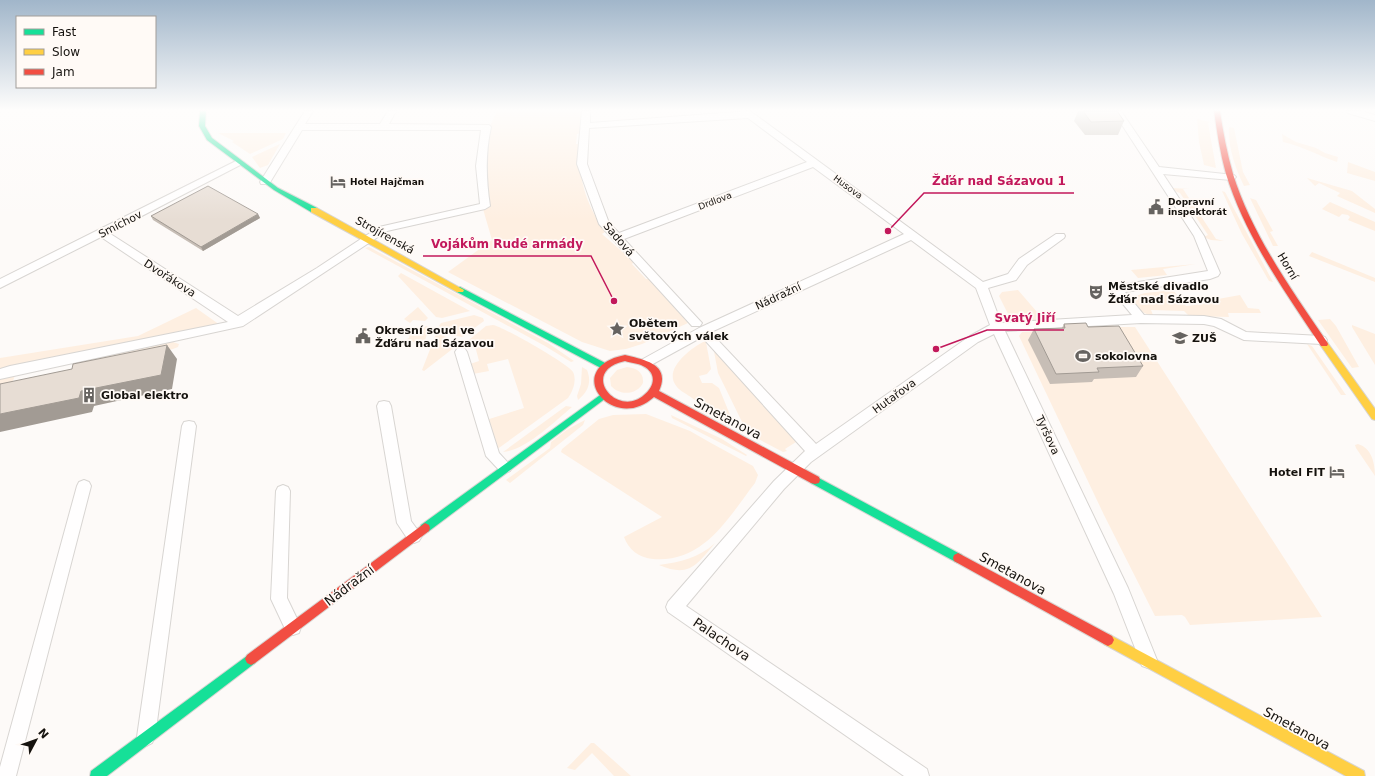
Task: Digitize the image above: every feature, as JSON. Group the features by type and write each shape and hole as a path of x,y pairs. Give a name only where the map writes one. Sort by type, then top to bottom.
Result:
{"street":[{"name":"Strojírenská","path":"220,147 265,182 368,240 604,366"},
{"path":"265,182 287,147"},
{"path":"0,374 226,327 239,322 383,229 485,206 479,166 480,147"},
{"name":"Sadová","path":"583,147 582,164 604,224 696,323"},
{"name":"Husova","path":"794,147 912,235"},
{"path":"1140,147 1201,242 1213,275 1117,289 1140,319"},
{"name":"Horní","path":"1223,147 1231,177 1258,237 1321,340 1375,416"},
{"name":"Smíchov","path":"0,284 239,163"},
{"name":"Drdlova","path":"616,238 815,163"},
{"path":"1155,170 1231,177"},
{"name":"Dvořákova","path":"102,233 239,322"},
{"path":"912,235 981,286 1012,277 1023,262 1060,236"},
{"name":"Nádražní","path":"647,362 703,331 912,235"},
{"name":"Tyršova","path":"981,286 997,327 1122,593 1148,661"},
{"path":"997,327 1140,319 1204,320 1217,322 1244,336 1321,340"},
{"name":"Hutařova","path":"795,469 815,452 974,339 997,327"},
{"path":"708,337 815,452"},
{"path":"461,352 493,456 505,467"},
{"path":"625,358 639,359 647,362 655,369 659,378 657,388 654,393 645,400 628,404 611,401 603,396 597,388 597,379 604,366 625,358"},
{"name":"Smetanova","path":"654,393 1359,776"},
{"name":"Nádražní","path":"96,776 505,467 603,396"},
{"path":"384,406 404,523 414,536"},
{"path":"146,738 190,426"},
{"name":"Palachova","path":"795,469 779,485 674,607 920,776"},
{"path":"7,776 84,486"},
{"path":"283,491 279,599 292,628"}],"shaded area":[{"path":"240,147 265,147 250,154"},
{"path":"273,147 278,147 268,165 260,168 252,157"},
{"path":"487,147 579,147 580,169 584,190 592,211 605,232 602,234 634,262 632,264 646,279 649,279 688,323 642,344 626,349 610,351 582,342 448,272 492,240 483,209"},
{"path":"1200,147 1212,147 1216,168 1204,165"},
{"path":"1231,147 1238,147 1243,172 1250,185 1244,186 1235,165"},
{"path":"1300,147 1316,148 1325,153 1338,157 1337,162"},
{"path":"1348,162 1375,172 1375,181 1347,173"},
{"path":"1307,178 1352,191 1375,209 1375,213 1337,196 1340,193 1319,183 1315,186"},
{"path":"1172,188 1190,189 1183,189 1216,239 1224,241 1211,240 1203,237 1208,235 1180,193 1172,190"},
{"path":"1222,191 1225,192 1273,282 1269,281 1242,234"},
{"path":"1250,198 1256,200 1273,231 1270,232 1278,246 1273,246"},
{"path":"1330,202 1375,222 1375,231 1348,220 1350,217 1348,215 1342,214 1339,217 1322,209"},
{"path":"369,247 548,343 574,361 571,362 545,346 365,248"},
{"path":"1312,252 1375,278 1375,282 1309,256"},
{"path":"1196,264 1163,269 1167,275 1138,278 1131,270"},
{"path":"401,273 470,311 442,318 436,317 398,276"},
{"path":"1018,290 1037,312 1052,311 1057,319 1017,321 1010,318 999,296 1002,292"},
{"path":"1173,290 1186,306 1221,302 1218,299 1240,295 1248,308 1259,309 1261,313 1228,313 1229,317 1189,316 1184,311 1151,310 1153,315 1150,315 1141,311 1134,301 1135,296 1145,293"},
{"path":"418,307 428,318 425,321 413,320 410,323 404,319"},
{"path":"196,308 220,325 19,364 0,370 0,358 138,336"},
{"path":"474,315 483,318 484,321 462,337 452,335 439,326 441,323"},
{"path":"1330,319 1336,326 1359,367 1352,368 1318,320"},
{"path":"1111,324 1116,327 1135,327 1322,617 1190,625 1182,615 1155,616 1104,515 1019,336 1022,332 1089,329 1091,326"},
{"path":"493,325 548,354 569,368 573,372 575,378 573,389 568,398 496,450 486,420 524,408 508,359 487,364 489,371 473,374 470,364 479,361 475,346 466,348 464,344 486,326"},
{"path":"1352,325 1375,334 1375,365 1352,327"},
{"path":"426,326 429,327 424,344 416,343 407,339 409,338 410,332 415,332 417,329 422,330"},
{"path":"436,334 447,338 454,344 455,347 424,371 422,370"},
{"path":"173,342 179,344 178,347 109,362 73,366 74,363 15,375 13,381 0,387 0,378 13,373"},
{"path":"703,342 706,342 711,369 707,374 699,376 702,383 712,383 719,388 735,427 680,390 673,380 675,367 685,355"},
{"path":"1307,344 1312,346 1346,395 1341,395"},
{"path":"713,346 798,443 796,442 785,449 787,451 783,452 749,434 718,373"},
{"path":"582,367 587,370 589,383 587,390 578,400 577,396 581,384"},
{"path":"627,367 633,368 641,373 643,383 633,392 623,393 611,386 610,378 617,370"},
{"path":"566,406 572,407 530,441 512,450 503,452"},
{"path":"646,414 690,431 753,466 758,475 755,483 713,536 701,546 687,554 671,558 653,559 643,557 631,549 624,537 662,517 561,452 562,449 599,419 613,415"},
{"path":"671,415 722,439 747,455 746,456 672,418"},
{"path":"585,420 583,425 510,483 506,480 550,448 551,442 568,429"},
{"path":"1358,444 1367,449 1370,453 1375,476 1356,448 1355,445"},
{"path":"715,543 703,558 692,567 685,570 669,569 659,565 696,556"},
{"path":"591,743 594,743 631,776 614,776 592,753 575,770 567,768"}],"building":[{"path":"208,186 258,214 201,247 151,216"},
{"name":"sokolovna","path":"1086,323 1088,327 1119,326 1143,366 1097,368 1099,372 1056,374 1034,329 1065,328 1064,324"},
{"path":"167,345 161,375 81,391 79,398 0,414 0,384 72,369 73,364"}],"traffic: fast":[{"path":"220,147 276,189 314,210"},
{"path":"460,290 604,366"},
{"path":"425,528 603,396"},
{"path":"815,480 958,558"},
{"path":"96,776 251,659"}],"traffic: slow":[{"path":"314,210 460,290"},
{"path":"1324,344 1375,416"},
{"path":"1108,640 1359,776"}],"traffic: jam":[{"path":"1223,147 1230,175 1241,205 1255,234 1288,290 1324,344"},
{"path":"625,358 646,363 656,372 658,382 654,392 644,401 632,405 618,404 604,396 598,383 600,374 606,366 612,362 625,358"},
{"path":"654,393 815,480"},
{"path":"251,659 425,528"},
{"path":"958,558 1108,640"}],"place":[{"name":"Hotel Hajčman","path":"338,182"},
{"name":"Dopravní inspektorát","path":"1156,207"},
{"name":"Žďár nad Sázavou 1","path":"888,231"},
{"name":"Městské divadlo Žďár nad Sázavou","path":"1096,292"},
{"name":"Vojákům Rudé armády","path":"614,301"},
{"name":"Obětem světových válek","path":"617,329"},
{"name":"Okresní soud ve Žďáru nad Sázavou","path":"363,336"},
{"name":"ZUŠ","path":"1180,338"},
{"name":"Svatý Jiří","path":"936,349"},
{"name":"sokolovna","path":"1083,356"},
{"name":"Global elektro","path":"89,395"},
{"name":"Hotel FIT","path":"1337,472"}]}
